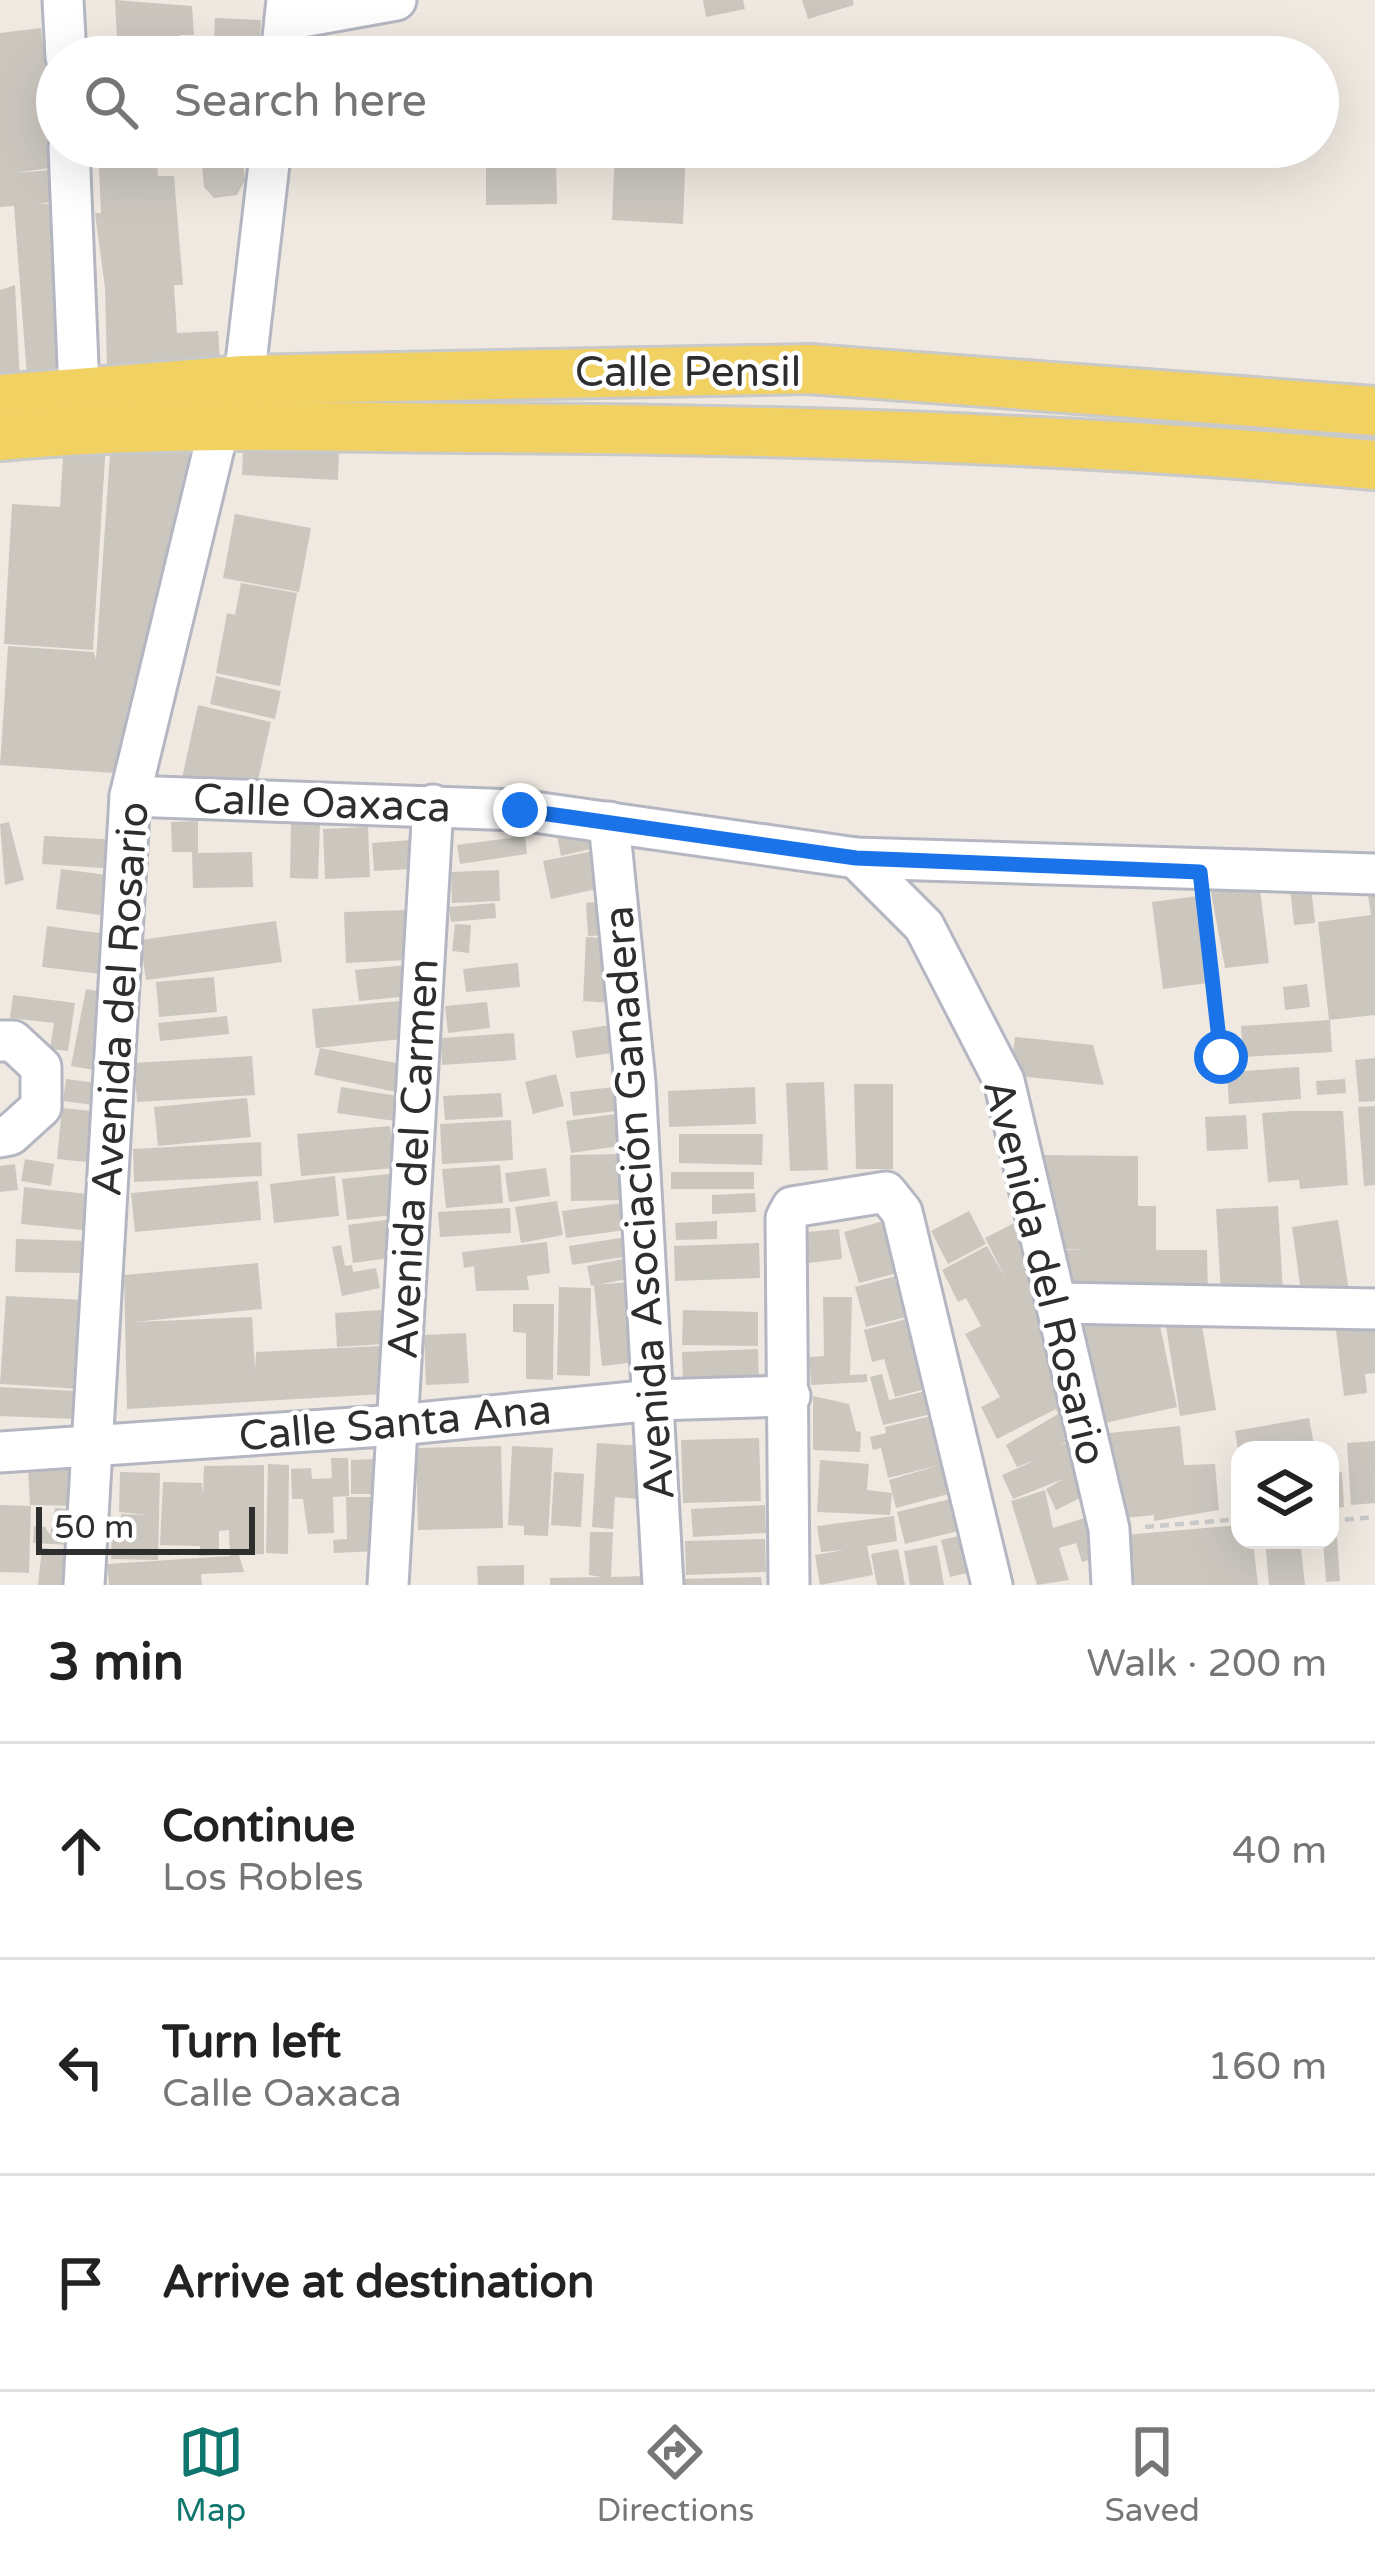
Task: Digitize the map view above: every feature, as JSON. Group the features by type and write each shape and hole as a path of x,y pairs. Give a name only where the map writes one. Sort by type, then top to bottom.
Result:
{"main road":[{"name":"Calle Pensil","path":"0,399 244,380 808,369 1375,411"},
{"name":"Calle Pensil","path":"0,436 220,422 1079,441 1375,465"}],"street":[{"path":"63,0 65,36"},
{"path":"284,26 396,0"},
{"path":"70,168 79,390"},
{"path":"244,380 269,168"},
{"name":"Avenida del Rosario","path":"84,1585 130,796 220,422 244,380"},
{"name":"Calle Oaxaca","path":"130,796 433,805 609,822 856,858 1375,874"},
{"name":"Avenida del Carmen","path":"388,1585 433,805"},
{"name":"Avenida Asociación Ganadera","path":"609,822 635,1082 663,1585"},
{"name":"Avenida del Rosario","path":"856,858 925,926 1004,1081 1109,1529 1112,1585"},
{"path":"0,1041 13,1041 41,1067 41,1107 10,1136 0,1137"},
{"path":"789,1585 786,1218 792,1208 886,1192 902,1212 992,1585"},
{"path":"1059,1303 1375,1309"},
{"name":"Calle Santa Ana","path":"0,1452 398,1425 653,1400 790,1396"}],"path":[{"path":"1200,872 1221,1057"},
{"path":"1339,1520 1375,1517"},
{"path":"1109,1529 1231,1521"}],"building":[{"path":"115,0 192,6 194,35 117,36"},
{"path":"703,0 743,0 745,9 706,17"},
{"path":"802,0 853,0 854,5 808,19"},
{"path":"215,18 261,20 260,36 214,36"},
{"path":"41,28 42,36 36,36 36,168 50,168 15,173 51,170 54,202 38,204 52,204 66,375 27,377 14,206 0,207 0,33"},
{"path":"99,168 157,168 158,176 174,176 183,285 174,285 177,333 218,331 220,360 107,369 105,288 95,213 101,213"},
{"path":"202,168 244,168 245,180 237,195 214,198 204,187"},
{"path":"486,168 556,168 557,204 486,205"},
{"path":"614,168 685,168 683,224 612,220"},
{"path":"15,285 20,380 0,383 0,290"},
{"path":"111,438 193,450 166,620 152,618 127,774 0,765 8,646 94,652 96,660"},
{"path":"64,440 106,443 93,650 4,644 12,504 60,507"},
{"path":"243,446 339,450 338,480 242,475"},
{"path":"235,514 311,528 299,592 223,578"},
{"path":"241,583 297,593 280,686 216,673 227,613 235,615"},
{"path":"216,676 281,691 275,719 210,704"},
{"path":"198,705 271,722 255,794 182,778"},
{"path":"198,821 198,853 252,852 253,887 193,888 192,852 172,852 171,822"},
{"path":"9,822 24,880 5,885 0,824"},
{"path":"291,823 320,824 318,879 290,878"},
{"path":"368,827 370,877 325,879 323,829"},
{"path":"593,828 598,847 561,856 557,836"},
{"path":"44,836 120,840 118,869 42,864"},
{"path":"525,836 527,854 460,864 457,845"},
{"path":"411,840 412,869 374,871 372,843"},
{"path":"599,850 606,887 551,899 543,861"},
{"path":"61,869 107,875 101,915 56,909"},
{"path":"499,870 500,901 452,903 451,872"},
{"path":"1259,881 1269,963 1225,968 1210,887"},
{"path":"1311,886 1315,923 1294,925 1290,888"},
{"path":"1368,895 1375,895 1375,1015 1329,1020 1318,922 1371,915"},
{"path":"1198,896 1208,983 1163,989 1152,902"},
{"path":"606,901 609,935 588,936 586,903"},
{"path":"495,903 496,918 451,922 449,907"},
{"path":"406,910 408,960 346,963 344,912"},
{"path":"276,921 282,962 146,980 140,940"},
{"path":"455,924 471,925 469,953 452,951"},
{"path":"47,926 106,934 101,974 42,967"},
{"path":"586,937 616,939 612,1003 583,1001"},
{"path":"518,963 520,987 466,992 463,969"},
{"path":"407,965 410,996 359,1001 355,970"},
{"path":"214,977 217,1012 159,1017 156,982"},
{"path":"1307,984 1310,1007 1285,1010 1283,987"},
{"path":"86,989 109,993 94,1070 71,1066"},
{"path":"13,995 75,1003 68,1051 50,1049 54,1023 10,1018"},
{"path":"399,1001 402,1039 316,1048 312,1009"},
{"path":"487,1002 490,1028 448,1033 445,1006"},
{"path":"227,1016 229,1034 160,1041 158,1023"},
{"path":"1330,1020 1332,1052 1243,1057 1241,1026"},
{"path":"610,1025 613,1053 576,1058 572,1031"},
{"path":"514,1033 516,1060 442,1065 441,1038"},
{"path":"1015,1037 1093,1045 1104,1085 1010,1075"},
{"path":"320,1048 406,1065 401,1093 314,1075"},
{"path":"252,1056 255,1095 137,1102 134,1063"},
{"path":"1375,1058 1375,1101 1359,1102 1355,1060"},
{"path":"1299,1067 1301,1099 1229,1104 1227,1072"},
{"path":"556,1074 564,1106 533,1114 525,1082"},
{"path":"66,1079 104,1084 101,1106 63,1101"},
{"path":"1345,1079 1346,1093 1317,1095 1316,1081"},
{"path":"824,1082 828,1170 790,1171 786,1083"},
{"path":"854,1084 893,1084 893,1169 856,1169"},
{"path":"623,1086 626,1110 573,1116 570,1092"},
{"path":"341,1087 398,1096 395,1121 337,1113"},
{"path":"755,1087 756,1124 669,1127 668,1091"},
{"path":"501,1093 503,1117 445,1120 443,1096"},
{"path":"247,1098 251,1137 158,1146 154,1107"},
{"path":"1375,1106 1375,1185 1364,1186 1358,1107"},
{"path":"62,1108 102,1112 97,1163 57,1159"},
{"path":"1343,1111 1348,1185 1300,1189 1299,1180 1268,1182 1262,1113"},
{"path":"622,1113 627,1145 571,1153 566,1121"},
{"path":"1246,1115 1248,1149 1207,1151 1205,1117"},
{"path":"511,1120 513,1160 442,1164 440,1124"},
{"path":"390,1126 395,1168 301,1176 297,1134"},
{"path":"679,1134 763,1134 762,1165 679,1163"},
{"path":"261,1142 262,1176 134,1182 133,1149"},
{"path":"624,1154 625,1200 571,1201 570,1155"},
{"path":"1034,1155 1138,1156 1138,1206 1156,1206 1156,1250 1207,1250 1208,1296 1079,1296 1064,1250 1085,1249 1062,1249"},
{"path":"25,1159 54,1164 51,1186 21,1181"},
{"path":"15,1164 18,1190 0,1192 0,1166"},
{"path":"500,1165 503,1203 446,1208 442,1169"},
{"path":"546,1168 550,1196 509,1202 505,1173"},
{"path":"671,1172 754,1172 754,1189 671,1189"},
{"path":"389,1174 393,1215 347,1220 342,1179"},
{"path":"335,1176 339,1216 274,1223 270,1184"},
{"path":"258,1181 261,1220 135,1232 131,1193"},
{"path":"24,1187 96,1195 93,1231 21,1224"},
{"path":"755,1193 756,1212 712,1214 712,1195"},
{"path":"557,1201 563,1235 521,1243 515,1207"},
{"path":"637,1201 641,1228 566,1238 562,1211"},
{"path":"1278,1206 1283,1291 1221,1294 1216,1209"},
{"path":"510,1208 511,1233 440,1237 438,1212"},
{"path":"969,1211 986,1244 948,1264 931,1231"},
{"path":"392,1219 397,1257 353,1263 348,1225"},
{"path":"887,1220 901,1272 859,1283 844,1232"},
{"path":"1338,1220 1349,1292 1302,1299 1292,1227"},
{"path":"717,1221 717,1239 676,1240 675,1223"},
{"path":"1018,1221 1085,1433 1059,1446 1076,1440 1096,1490 1056,1510 1046,1489 1063,1479 1013,1499 1002,1475 1038,1459 1017,1467 1006,1445 1058,1414 1056,1409 997,1439 981,1407 1000,1397 965,1334 981,1326 966,1298 958,1302 942,1270 987,1246 1006,1279 985,1238"},
{"path":"839,1229 842,1259 809,1263 806,1232"},
{"path":"639,1235 642,1254 572,1265 569,1246"},
{"path":"16,1239 87,1241 86,1273 15,1272"},
{"path":"547,1242 550,1273 527,1276 529,1290 476,1291 474,1266 464,1268 462,1252"},
{"path":"759,1243 760,1278 675,1281 674,1246"},
{"path":"341,1245 345,1266 352,1265 353,1272 376,1268 380,1288 342,1296 332,1247"},
{"path":"634,1257 638,1277 591,1286 587,1266"},
{"path":"258,1263 262,1309 135,1322 252,1317 255,1370 256,1352 381,1346 383,1394 127,1409 124,1275"},
{"path":"904,1274 914,1315 866,1327 855,1287"},
{"path":"630,1282 638,1362 602,1366 594,1285"},
{"path":"559,1287 591,1288 590,1376 557,1375"},
{"path":"6,1296 84,1300 81,1389 0,1384"},
{"path":"823,1297 852,1297 850,1375 867,1374 867,1382 811,1385 809,1357 824,1356"},
{"path":"513,1304 554,1304 553,1380 526,1379 526,1333 513,1332"},
{"path":"381,1310 384,1344 337,1347 335,1313"},
{"path":"683,1310 758,1312 758,1346 682,1345"},
{"path":"1158,1316 1177,1407 1105,1423 1083,1321"},
{"path":"914,1317 933,1387 895,1397 884,1359 872,1362 864,1330"},
{"path":"1375,1317 1375,1373 1365,1374 1367,1393 1344,1396 1335,1322"},
{"path":"1201,1320 1216,1410 1180,1416 1166,1326"},
{"path":"466,1333 469,1383 426,1385 424,1335"},
{"path":"758,1349 759,1383 683,1386 682,1352"},
{"path":"882,1374 889,1400 930,1390 936,1413 883,1425 870,1377"},
{"path":"0,1387 76,1391 75,1419 0,1416"},
{"path":"813,1396 849,1404 856,1431 861,1432 860,1452 813,1450"},
{"path":"940,1414 960,1491 896,1508 889,1480 940,1465 888,1478 881,1448 873,1450 870,1437 886,1433 885,1427"},
{"path":"1309,1418 1313,1441 1237,1441 1235,1431"},
{"path":"1180,1426 1184,1465 1215,1464 1219,1510 1154,1521 1154,1515 1115,1519 1109,1433"},
{"path":"759,1438 761,1501 683,1503 681,1440"},
{"path":"1375,1441 1375,1503 1351,1505 1347,1443"},
{"path":"597,1443 643,1446 639,1499 615,1497 613,1529 592,1527"},
{"path":"501,1446 503,1528 418,1530 416,1448"},
{"path":"512,1446 553,1448 548,1536 524,1535 524,1526 508,1525"},
{"path":"331,1458 348,1458 349,1496 333,1497 334,1533 308,1534 303,1499 292,1499 291,1469 311,1468 312,1479 332,1478"},
{"path":"377,1459 377,1494 351,1494 351,1460"},
{"path":"820,1460 869,1464 867,1490 892,1493 890,1515 817,1512"},
{"path":"268,1464 289,1465 288,1554 266,1553"},
{"path":"264,1465 264,1554 239,1555 244,1572 201,1574 202,1585 109,1585 107,1564 230,1556 229,1530 219,1531 219,1555 199,1556 200,1546 160,1545 163,1482 202,1483 203,1496 204,1466"},
{"path":"76,1467 77,1506 30,1505 28,1468"},
{"path":"120,1472 160,1473 158,1560 111,1559 112,1525 121,1525 121,1514 149,1515 119,1512"},
{"path":"554,1472 584,1474 581,1527 551,1525"},
{"path":"1339,1472 1344,1507 1339,1508"},
{"path":"1045,1490 1053,1528 1094,1515 1105,1555 1082,1562 1076,1543 1059,1548 1069,1580 1037,1585 1011,1501"},
{"path":"967,1495 975,1527 905,1544 897,1512"},
{"path":"346,1497 378,1497 379,1551 334,1553 333,1540 347,1539"},
{"path":"0,1505 31,1506 29,1573 0,1572"},
{"path":"765,1505 766,1533 693,1537 691,1509"},
{"path":"55,1508 74,1509 72,1545 33,1543 34,1526 45,1527 50,1535"},
{"path":"894,1516 897,1541 867,1546 873,1575 820,1585 815,1555 844,1550 821,1552 817,1526"},
{"path":"1231,1526 1231,1549 1254,1549 1258,1585 1128,1585 1124,1535"},
{"path":"590,1532 613,1532 611,1577 644,1576 644,1585 550,1585 550,1578 602,1577 589,1575"},
{"path":"976,1532 985,1569 950,1577 941,1540"},
{"path":"765,1539 766,1572 686,1575 685,1541"},
{"path":"937,1545 944,1585 910,1585 904,1551"},
{"path":"42,1548 72,1551 69,1585 38,1585"},
{"path":"898,1549 905,1585 877,1585 871,1554"},
{"path":"1266,1549 1301,1549 1305,1585 1269,1585"},
{"path":"1324,1549 1338,1549 1340,1581 1326,1582"},
{"path":"524,1565 524,1585 478,1585 477,1566"},
{"path":"761,1577 762,1585 680,1585 680,1579"}],"route":[{"path":"520,810 856,858 1200,872 1221,1057"}]}
